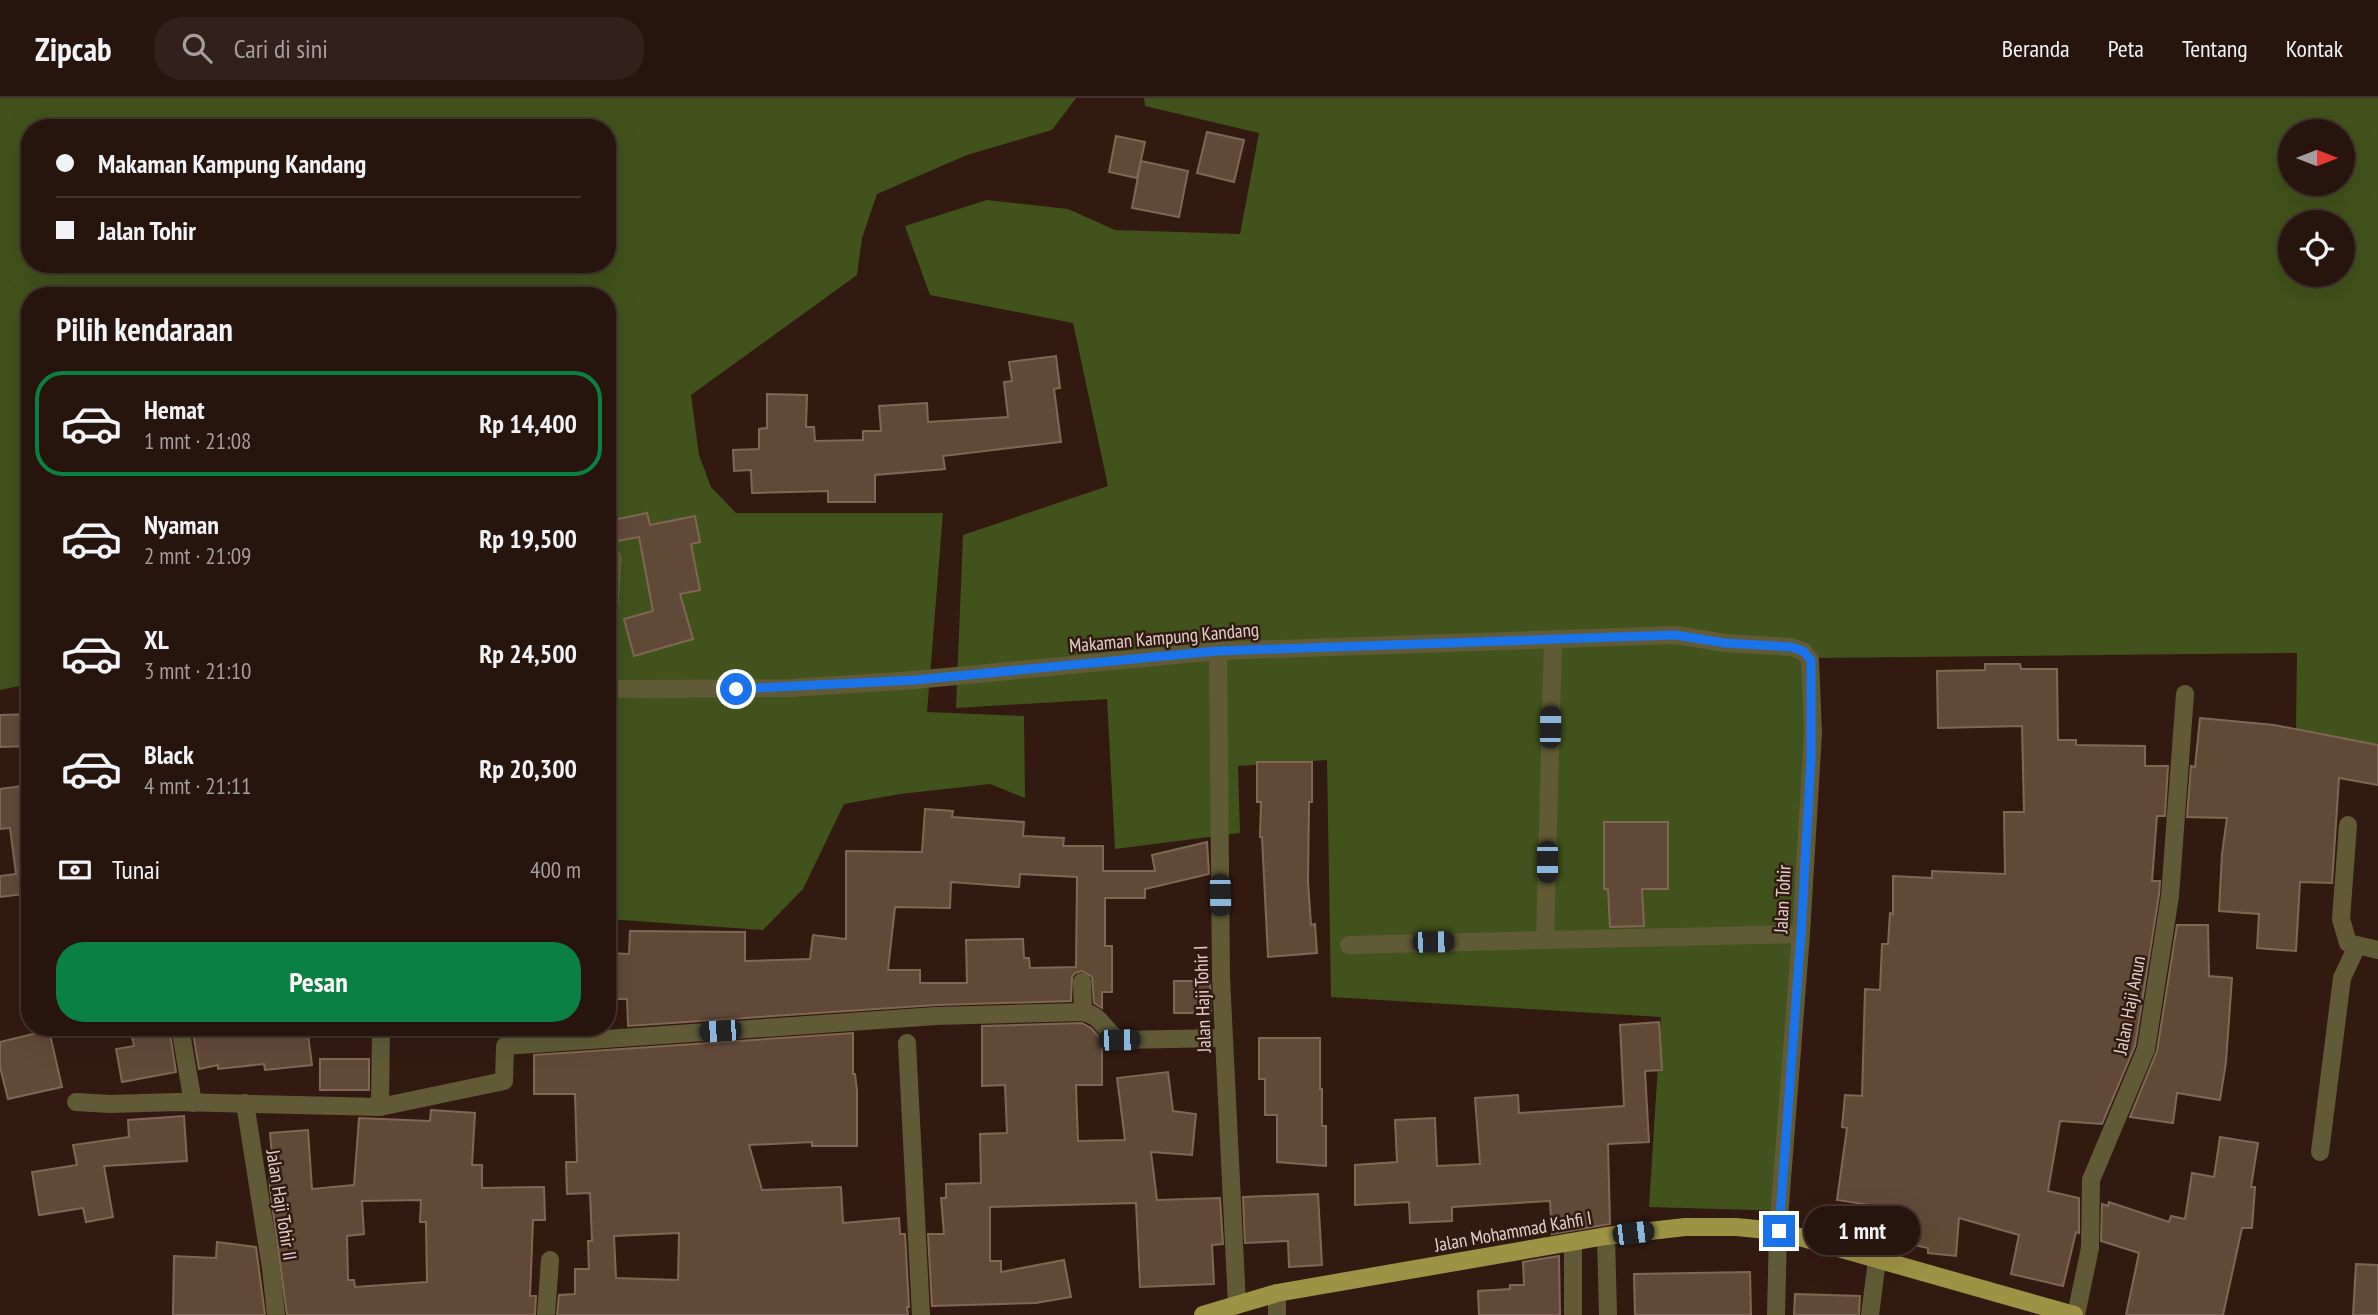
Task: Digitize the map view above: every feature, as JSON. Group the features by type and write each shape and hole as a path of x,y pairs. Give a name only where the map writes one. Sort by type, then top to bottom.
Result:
{"main road":[{"name":"Jalan Mohammad Kahfi I","path":"1203,1315 1278,1293 1606,1236 1685,1227 1736,1227 1779,1231 2075,1315"}],"street":[{"name":"Makaman Kampung Kandang","path":"616,689 761,689 846,684 1217,651 1361,645 1675,635 1725,643"},
{"path":"1545,940 1553,640"},
{"name":"Jalan Tohir","path":"1725,643 1791,647 1803,651 1811,660 1813,733 1779,1231 1776,1315"},
{"name":"Jalan Haji Tohir I","path":"1217,651 1221,977 1237,1304"},
{"name":"Jalan Haji Anun","path":"2075,1315 2090,1248 2091,1180 2146,1049 2170,896 2185,694"},
{"path":"2348,825 2341,919 2348,943 2378,950"},
{"path":"1349,945 1801,934"},
{"path":"2320,1152 2342,978 2357,946"},
{"path":"1082,982 1083,1012"},
{"path":"76,1102 380,1107 504,1082 505,1046 936,1016 1083,1012 1091,1013 1103,1021 1110,1034 1119,1040 1223,1038"},
{"path":"182,1036 193,1102"},
{"path":"380,1107 381,1036"},
{"path":"907,1044 921,1315"},
{"name":"Jalan Haji Tohir II","path":"238,1103 271,1268 276,1315"},
{"path":"1606,1236 1608,1315"},
{"path":"1573,1243 1573,1315"},
{"path":"546,1315 550,1259"},
{"path":"1870,1315 1877,1260"},
{"path":"1277,1315 1278,1293"}],"green space":[{"path":"0,98 1076,98 1052,130 967,155 877,194 862,238 857,275 691,395 699,455 711,487 736,513 943,513 927,712 1024,716 1025,798 990,784 900,794 844,804 803,889 763,930 616,920 616,287 21,287 21,686 0,690"},
{"path":"1144,98 2378,98 2378,745 2296,732 2297,653 1815,658 1785,1211 1649,1207 1661,1017 1331,997 1327,760 1238,766 1240,833 1115,849 1107,699 956,708 963,535 1108,486 1073,323 930,295 905,226 987,200 1068,209 1115,230 1240,234 1259,133 1145,106"}],"building":[{"path":"1207,132 1244,140 1234,182 1197,173"},
{"path":"1116,136 1145,142 1137,178 1109,172"},
{"path":"1141,161 1188,171 1179,217 1132,208"},
{"path":"1056,356 1060,388 1054,389 1061,442 943,456 945,469 875,475 875,502 828,502 828,491 752,493 751,470 734,471 733,450 759,449 759,429 767,428 767,394 807,395 806,427 814,427 815,441 863,440 863,431 881,431 879,406 927,403 928,422 1008,417 1004,382 1012,381 1009,362"},
{"path":"647,513 650,525 695,516 700,542 691,544 700,590 680,594 693,639 634,656 624,619 653,611 639,537 617,541 616,519"},
{"path":"1985,664 2020,664 2021,669 2057,669 2058,740 2076,740 2076,745 2145,746 2145,766 2168,766 2165,816 2157,816 2152,881 2160,881 2159,895 2135,1046 2102,1124 2060,1121 2048,1191 2079,1198 2079,1233 2076,1232 2063,1286 2011,1274 2019,1235 1959,1218 1956,1256 1928,1253 1928,1248 1891,1240 1897,1209 1837,1200 1847,1128 1842,1127 1845,1095 1862,1096 1865,989 1880,990 1882,944 1888,944 1890,913 1893,914 1893,876 1932,878 1932,871 2005,874 2004,812 2024,812 2022,726 1938,728 1937,671 1985,670"},
{"path":"21,714 21,746 0,747 0,715"},
{"path":"2200,718 2274,725 2378,745 2378,785 2339,778 2332,883 2300,882 2296,951 2257,948 2259,914 2219,911 2227,818 2187,817 2191,766 2195,767"},
{"path":"1257,762 1312,762 1308,881 1311,925 1315,924 1317,953 1268,957 1260,837 1261,802 1257,802"},
{"path":"21,786 21,894 0,897 0,876 16,874 10,828 0,829 0,789"},
{"path":"925,809 953,811 952,817 1024,822 1023,836 1064,838 1063,846 1103,846 1103,871 1155,871 1152,855 1207,842 1209,874 1145,889 1145,898 1105,898 1105,946 1112,946 1112,992 1102,992 1102,1008 1094,1003 1092,977 1082,971 1072,977 1071,1001 936,1005 628,1026 627,999 616,999 616,953 629,954 630,931 745,932 745,961 810,959 813,935 846,939 846,851 922,852","holes":["1020,874 1077,877 1076,967 1030,968 1029,958 1024,958 1023,939 966,940 967,983 920,983 920,970 888,970 895,907 950,908 951,882 1019,887"]},
{"path":"1604,822 1668,822 1668,889 1642,889 1644,926 1610,927 1608,889 1604,889"},
{"path":"2177,925 2208,925 2209,976 2232,978 2226,1062 2220,1100 2177,1093 2173,1123 2130,1117 2157,1051"},
{"path":"1174,981 1210,981 1211,1013 1174,1013"},
{"path":"1659,1022 1662,1070 1645,1071 1649,1142 1608,1144 1610,1224 1552,1234 1550,1201 1452,1207 1452,1221 1410,1223 1409,1202 1355,1205 1355,1165 1397,1162 1395,1120 1435,1118 1437,1166 1480,1164 1475,1098 1518,1095 1519,1113 1624,1106 1620,1025"},
{"path":"1082,1023 1102,1040 1102,1085 1076,1085 1078,1141 1125,1140 1117,1078 1168,1072 1173,1111 1196,1114 1192,1155 1151,1152 1157,1200 1220,1198 1223,1244 1212,1245 1214,1284 1140,1287 1136,1203 990,1207 990,1261 1001,1261 1001,1272 1064,1260 1071,1297 1036,1303 932,1306 928,1234 944,1234 941,1198 946,1198 946,1184 981,1183 980,1134 1007,1133 1005,1085 982,1086 982,1026"},
{"path":"853,1033 857,1146 812,1146 812,1142 749,1145 762,1190 841,1187 843,1223 899,1218 900,1234 905,1234 908,1315 557,1315 559,1295 575,1294 575,1269 589,1269 588,1241 592,1241 590,1193 567,1194 566,1162 577,1162 575,1094 534,1094 534,1055","holes":["679,1233 678,1280 616,1278 614,1236"]},
{"path":"24,1036 50,1036 62,1087 8,1099 0,1067 0,1042"},
{"path":"132,1036 170,1036 176,1072 122,1082 116,1049 134,1046"},
{"path":"194,1036 308,1036 312,1065 265,1070 264,1064 218,1069 218,1065 199,1069"},
{"path":"1259,1038 1320,1038 1320,1089 1322,1126 1326,1126 1326,1166 1277,1162 1277,1115 1265,1115 1265,1079 1259,1079"},
{"path":"320,1059 369,1059 369,1090 320,1090"},
{"path":"431,1110 475,1113 472,1165 482,1165 482,1188 544,1187 545,1220 533,1220 530,1296 536,1296 535,1315 287,1315 270,1189 269,1166 273,1166 270,1133 308,1130 312,1189 354,1185 359,1118 430,1121","holes":["421,1200 420,1222 426,1222 427,1282 355,1287 354,1280 348,1280 347,1236 364,1234 362,1201"]},
{"path":"184,1116 187,1161 104,1166 113,1217 86,1222 83,1208 39,1215 32,1172 77,1165 73,1145 129,1137 128,1120"},
{"path":"2220,1137 2258,1143 2251,1187 2255,1187 2252,1228 2242,1228 2223,1315 2126,1315 2139,1253 2101,1241 2102,1204 2108,1206 2109,1202 2169,1222 2171,1216 2185,1219 2192,1173 2214,1177"},
{"path":"1318,1194 1322,1265 1289,1267 1288,1241 1245,1243 1243,1197"},
{"path":"217,1242 256,1247 265,1315 173,1315 174,1256 216,1258"},
{"path":"1559,1256 1560,1315 1479,1315 1478,1291 1510,1289 1510,1285 1524,1285 1523,1262"},
{"path":"2356,1264 2378,1265 2378,1315 2353,1315"},
{"path":"1750,1272 1751,1315 1635,1315 1634,1274"},
{"path":"1795,1294 1860,1296 1859,1315 1794,1315"}],"route":[{"path":"736,689 915,680 1217,651 1361,645 1675,635 1725,643 1791,647 1803,651 1811,660 1813,733 1779,1231"}]}
